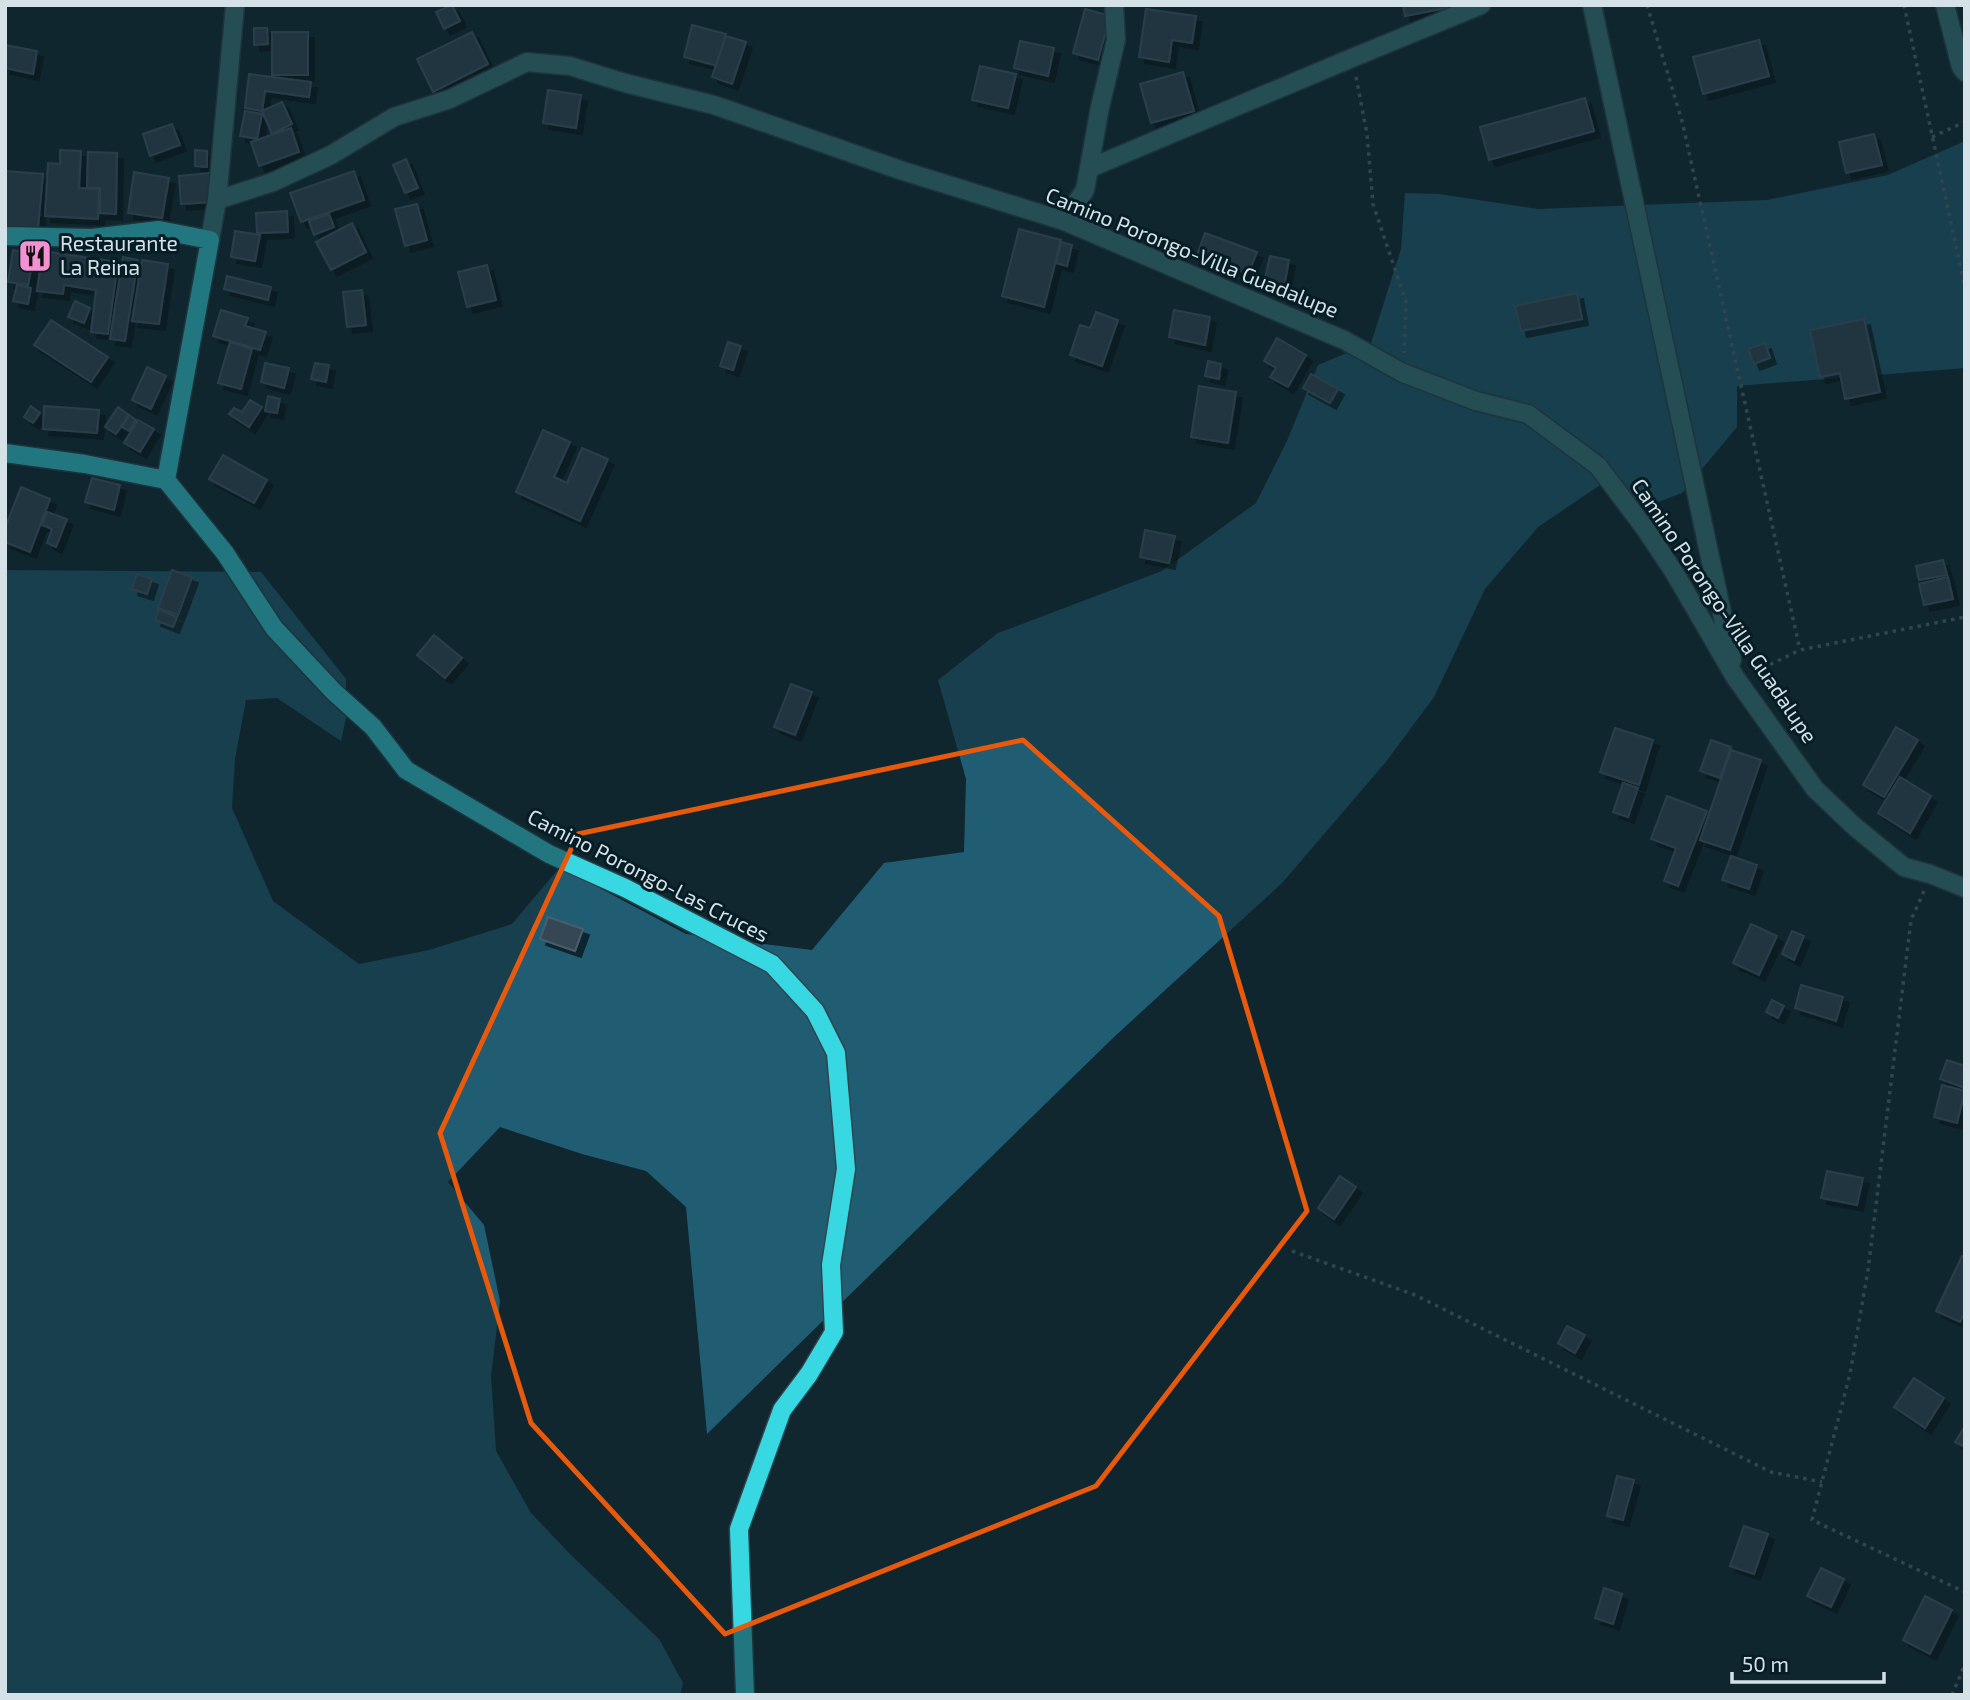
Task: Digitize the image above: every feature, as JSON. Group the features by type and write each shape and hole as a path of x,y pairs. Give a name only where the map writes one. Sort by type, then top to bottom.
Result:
{"main road":[{"path":"5,236 92,238 159,230 210,240 166,480 85,464 5,453"},
{"name":"Camino Porongo-Las Cruces","path":"166,480 225,554 274,628 334,692 373,727 406,770 549,854 625,888 772,964 815,1011 836,1053 846,1169 831,1265 834,1332 809,1374 782,1410 739,1529 745,1695"}],"street":[{"path":"210,240 217,200 234,5"},
{"path":"1064,221 1085,190 1100,107 1116,40 1115,5"},
{"path":"1090,168 1481,5"},
{"path":"1592,5 1735,677"},
{"path":"1945,5 1961,67 1965,72"},
{"name":"Camino Porongo-Villa Guadalupe","path":"217,200 274,182 331,155 394,117 450,99 527,62 570,66 713,105 900,170 1064,221 1344,340 1403,373 1476,401 1528,414 1598,466 1667,561 1735,677 1815,789 1855,827 1904,867 1965,888"}],"path":[{"path":"1647,5 1682,121 1800,650"},
{"path":"1904,5 1965,288"},
{"path":"1352,58 1367,134 1373,204 1406,302 1403,373"},
{"path":"1932,136 1965,122"},
{"path":"1735,677 1759,671 1800,650 1965,617"},
{"path":"1930,874 1911,920 1868,1270 1850,1374 1812,1520 1965,1592"},
{"path":"1292,1251 1415,1295 1771,1472 1822,1482"},
{"path":"1952,1695 1965,1664"}],"highlighted area":[{"path":"1023,740 1219,916 1307,1211 1096,1486 725,1634 531,1423 440,1133 578,834"}],"shaded area":[{"path":"1965,141 1965,368 1737,386 1737,427 1682,493 1645,507 1606,481 1538,527 1485,589 1434,697 1385,763 1282,883 1114,1037 707,1434 686,1207 646,1171 582,1154 500,1127 448,1182 484,1225 500,1301 491,1376 496,1451 531,1513 659,1639 683,1683 680,1695 5,1695 5,570 261,572 346,679 346,718 341,741 277,698 246,700 235,759 232,808 273,901 359,964 429,950 512,924 560,867 686,934 812,950 884,863 964,852 966,779 938,680 998,633 1162,571 1256,503 1287,441 1318,365 1371,343 1401,249 1405,193 1439,194 1538,209 1767,200 1888,175"}],"building":[{"path":"452,5 460,21 444,29 436,12"},
{"path":"1403,5 1446,5 1447,8 1405,16"},
{"path":"1085,9 1110,16 1098,60 1073,53"},
{"path":"1146,9 1196,16 1192,43 1172,40 1169,62 1139,57"},
{"path":"692,25 726,34 718,66 684,57"},
{"path":"254,28 267,28 268,44 254,45"},
{"path":"272,32 308,32 308,75 272,75"},
{"path":"472,32 488,64 433,92 417,59"},
{"path":"726,36 746,42 732,84 712,77"},
{"path":"1759,40 1769,76 1703,94 1693,57"},
{"path":"1020,41 1054,48 1048,76 1014,68"},
{"path":"5,45 37,51 33,74 5,68"},
{"path":"980,66 1016,74 1008,108 972,100"},
{"path":"1183,72 1194,111 1151,123 1140,84"},
{"path":"249,74 311,82 309,97 265,91 262,111 245,108"},
{"path":"548,90 581,95 576,128 543,123"},
{"path":"1585,98 1594,131 1489,160 1480,127"},
{"path":"282,102 292,124 272,134 262,111"},
{"path":"245,111 262,114 257,139 240,136"},
{"path":"172,124 180,145 150,156 143,134"},
{"path":"291,128 299,152 259,166 251,142"},
{"path":"1874,134 1882,165 1846,173 1839,142"},
{"path":"60,150 81,151 79,188 99,189 98,219 45,216 48,163 60,164"},
{"path":"195,150 207,151 207,167 195,166"},
{"path":"88,152 117,153 116,214 100,213 100,188 87,188"},
{"path":"406,159 418,188 405,193 393,165"},
{"path":"5,171 43,174 38,229 5,226"},
{"path":"354,171 364,200 301,222 290,193"},
{"path":"134,172 169,178 162,218 128,213"},
{"path":"210,173 212,202 181,204 179,176"},
{"path":"417,204 427,240 405,246 395,209"},
{"path":"287,211 288,232 257,233 256,213"},
{"path":"329,214 334,227 314,235 309,221"},
{"path":"352,223 366,252 331,270 316,242"},
{"path":"1019,229 1061,240 1044,307 1002,296"},
{"path":"235,231 260,235 255,261 231,257"},
{"path":"1205,233 1257,252 1248,274 1197,255"},
{"path":"1061,242 1072,245 1067,266 1056,263"},
{"path":"13,250 34,254 28,285 8,282"},
{"path":"43,251 118,262 108,334 91,332 96,290 64,285 63,294 37,291"},
{"path":"1270,256 1289,260 1284,287 1264,283"},
{"path":"123,257 138,260 125,341 110,339"},
{"path":"142,260 168,264 159,324 132,321"},
{"path":"487,265 496,300 467,307 458,272"},
{"path":"227,276 271,287 268,300 224,289"},
{"path":"17,285 31,288 28,304 13,301"},
{"path":"362,290 366,325 347,327 343,292"},
{"path":"1577,293 1582,319 1521,331 1515,306"},
{"path":"75,301 90,308 84,323 68,317"},
{"path":"221,310 248,318 245,326 266,332 260,350 213,336"},
{"path":"1174,310 1210,317 1205,345 1169,337"},
{"path":"1096,312 1118,320 1102,366 1070,355 1080,325 1090,328"},
{"path":"1864,319 1880,392 1845,399 1840,373 1820,377 1810,330"},
{"path":"51,320 108,357 91,382 34,345"},
{"path":"1277,338 1306,355 1288,387 1270,377 1276,368 1264,361"},
{"path":"230,342 252,349 241,389 218,383"},
{"path":"728,342 741,346 733,370 720,366"},
{"path":"1765,343 1770,358 1754,364 1748,349"},
{"path":"1208,361 1221,364 1219,379 1205,376"},
{"path":"265,363 289,368 284,388 261,382"},
{"path":"315,363 329,365 326,382 311,379"},
{"path":"147,367 166,376 151,409 132,400"},
{"path":"1311,374 1338,389 1330,403 1303,388"},
{"path":"1199,386 1236,392 1228,443 1191,437"},
{"path":"268,396 280,399 277,413 265,411"},
{"path":"250,400 262,407 249,427 229,414 234,408 242,412"},
{"path":"31,406 40,413 33,423 24,417"},
{"path":"44,406 99,410 97,433 43,429"},
{"path":"118,407 129,415 116,434 105,427"},
{"path":"129,415 136,420 129,431 122,427"},
{"path":"138,420 154,429 140,452 124,443"},
{"path":"543,430 570,442 554,477 567,483 582,448 608,459 580,521 516,492"},
{"path":"223,455 267,480 254,503 209,479"},
{"path":"92,478 120,485 114,510 85,502"},
{"path":"21,487 50,499 30,552 5,542 5,528"},
{"path":"47,512 67,519 56,547 47,543 52,529 42,525"},
{"path":"1145,530 1175,536 1169,563 1140,557"},
{"path":"1943,560 1947,575 1919,580 1916,566"},
{"path":"172,570 192,577 178,615 158,608"},
{"path":"137,574 152,579 147,594 132,589"},
{"path":"1948,577 1953,599 1924,605 1919,584"},
{"path":"159,610 177,617 173,627 155,620"},
{"path":"434,635 462,658 445,678 417,655"},
{"path":"791,684 812,692 795,735 774,727"},
{"path":"1896,727 1918,740 1884,797 1863,785"},
{"path":"1615,728 1653,740 1639,785 1600,772"},
{"path":"1711,740 1731,747 1720,778 1700,771"},
{"path":"1731,750 1761,760 1730,850 1700,840"},
{"path":"1900,777 1931,796 1910,833 1878,813"},
{"path":"1623,783 1638,788 1628,817 1613,812"},
{"path":"1667,796 1707,811 1678,886 1664,881 1676,848 1651,839"},
{"path":"1731,856 1757,865 1749,889 1722,880"},
{"path":"548,917 583,929 575,951 540,939"},
{"path":"1751,924 1777,936 1759,975 1733,963"},
{"path":"1792,931 1804,936 1794,960 1782,954"},
{"path":"1801,985 1843,997 1836,1021 1795,1008"},
{"path":"1772,1000 1784,1006 1778,1018 1766,1012"},
{"path":"1947,1060 1965,1066 1965,1088 1940,1079"},
{"path":"1942,1085 1965,1091 1957,1123 1934,1117"},
{"path":"1827,1171 1863,1178 1857,1205 1821,1198"},
{"path":"1340,1176 1356,1187 1334,1219 1318,1208"},
{"path":"1962,1256 1965,1258 1965,1311 1960,1322 1936,1311"},
{"path":"1567,1326 1585,1335 1575,1353 1558,1343"},
{"path":"1914,1378 1944,1398 1925,1428 1894,1407"},
{"path":"1965,1426 1965,1447 1955,1442"},
{"path":"1617,1476 1634,1480 1623,1520 1607,1516"},
{"path":"1744,1526 1768,1534 1754,1574 1730,1566"},
{"path":"1821,1568 1844,1579 1831,1607 1807,1596"},
{"path":"1604,1588 1622,1594 1613,1624 1595,1618"},
{"path":"1925,1596 1952,1610 1930,1654 1903,1640"}],"place":[{"name":"Restaurante La Reina","path":"35,256"}]}
